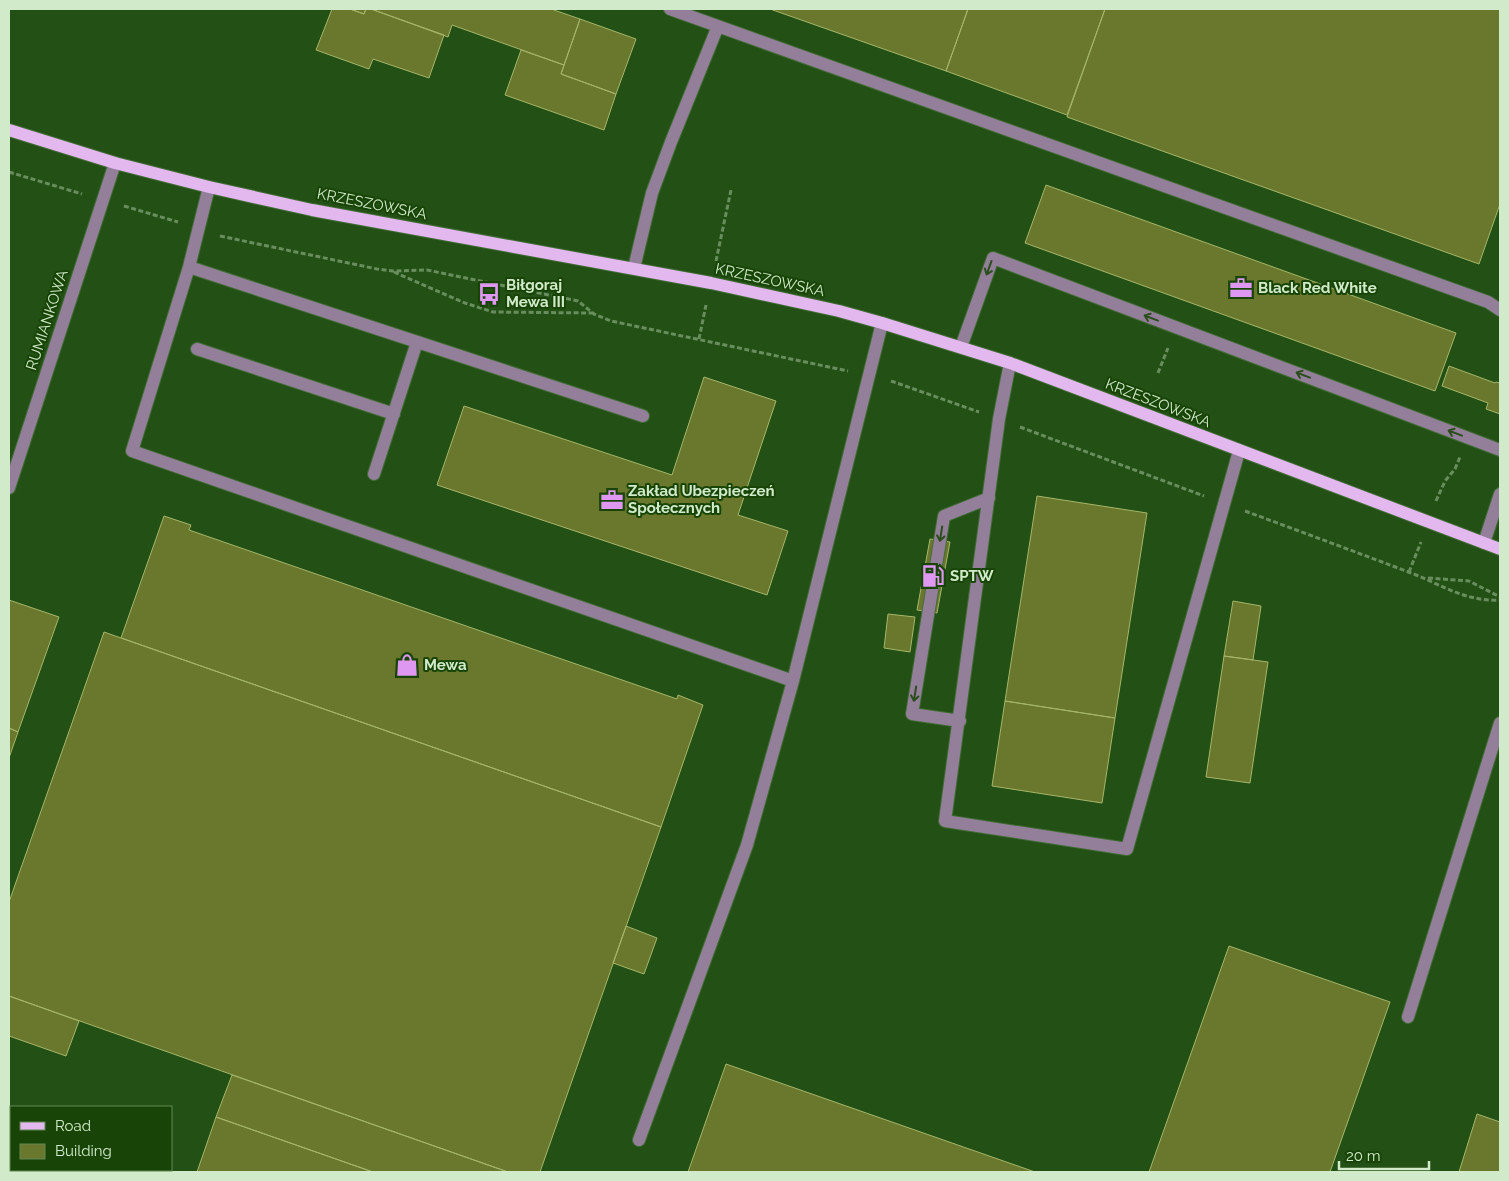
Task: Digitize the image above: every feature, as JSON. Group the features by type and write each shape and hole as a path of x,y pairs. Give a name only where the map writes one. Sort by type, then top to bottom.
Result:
{"main road":[{"name":"KRZESZOWSKA","path":"9,130 115,163 209,187 312,210 634,268 786,299 882,323 1010,363 1500,550"}],"street":[{"path":"670,9 1488,302 1500,310"},
{"path":"634,268 652,193 718,26"},
{"name":"RUMIANKOWA","path":"9,488 115,163"},
{"path":"209,187 189,267 132,451 793,681"},
{"path":"961,347 993,258 1500,450"},
{"path":"189,267 643,416"},
{"path":"639,1140 747,845 793,681 882,323"},
{"path":"374,474 417,342"},
{"path":"197,349 394,414"},
{"path":"1010,363 999,419 960,721 945,821 1127,849 1239,451"},
{"path":"1484,543 1500,494"},
{"path":"960,721 912,714 944,516 989,498"},
{"path":"1408,1017 1500,723"}],"path":[{"path":"716,261 731,190"},
{"path":"217,235 377,269 393,271 427,270 578,301 594,314 611,321 850,371"},
{"path":"393,271 465,303 493,312 594,314"},
{"path":"699,340 706,305"},
{"path":"1158,373 1175,327"},
{"path":"885,379 999,419 1425,578 1465,597 1488,600 1500,599"},
{"path":"1436,503 1445,481 1455,469 1466,437"},
{"path":"1425,578 1469,581 1500,599"}],"building":[{"path":"332,9 350,9 364,14 366,9 371,9 444,35 429,78 373,59 369,69 316,50"},
{"path":"350,9 366,9 364,14"},
{"path":"371,9 551,9 580,19 564,65 452,25 448,37"},
{"path":"770,9 968,9 946,71"},
{"path":"968,9 1105,9 1067,115 946,71"},
{"path":"1105,9 1500,9 1500,204 1479,264 1067,117"},
{"path":"580,19 636,39 616,94 561,74"},
{"path":"521,50 564,65 561,74 616,94 604,130 505,95"},
{"name":"Black Red White","path":"1046,185 1456,333 1435,391 1025,243"},
{"path":"1449,366 1495,383 1500,383 1500,414 1486,409 1488,403 1442,386"},
{"name":"Zakład Ubezpieczeń Społecznych","path":"704,377 776,401 738,515 788,531 767,595 437,485 464,406 672,475"},
{"path":"1037,496 1147,513 1115,718 1005,701"},
{"path":"164,516 191,525 189,530 677,699 678,695 703,705 661,827 121,638"},
{"name":"SPTW","path":"930,539 950,542 937,613 917,610"},
{"path":"9,600 59,617 18,732 9,728"},
{"path":"1233,601 1261,606 1253,660 1224,656"},
{"path":"888,614 915,617 910,652 884,648"},
{"path":"104,632 661,827 540,1172 508,1172 9,996 9,902"},
{"path":"1224,656 1268,662 1250,783 1206,777"},
{"path":"1005,701 1115,718 1102,803 992,786"},
{"path":"9,728 18,732 9,758"},
{"path":"626,926 657,938 644,974 613,963"},
{"path":"1229,946 1390,1002 1330,1172 1149,1172"},
{"path":"9,996 79,1021 66,1056 9,1036"},
{"path":"726,1064 1035,1172 688,1172"},
{"path":"232,1075 508,1172 373,1172 216,1117"},
{"path":"1477,1114 1500,1122 1500,1172 1459,1172"},
{"path":"216,1117 373,1172 197,1172"}],"place":[{"name":"Black Red White","path":"1241,288"},
{"name":"Biłgoraj Mewa III","path":"489,294"},
{"name":"Zakład Ubezpieczeń Społecznych","path":"612,500"},
{"name":"SPTW","path":"933,576"},
{"name":"Mewa","path":"407,665"}]}
